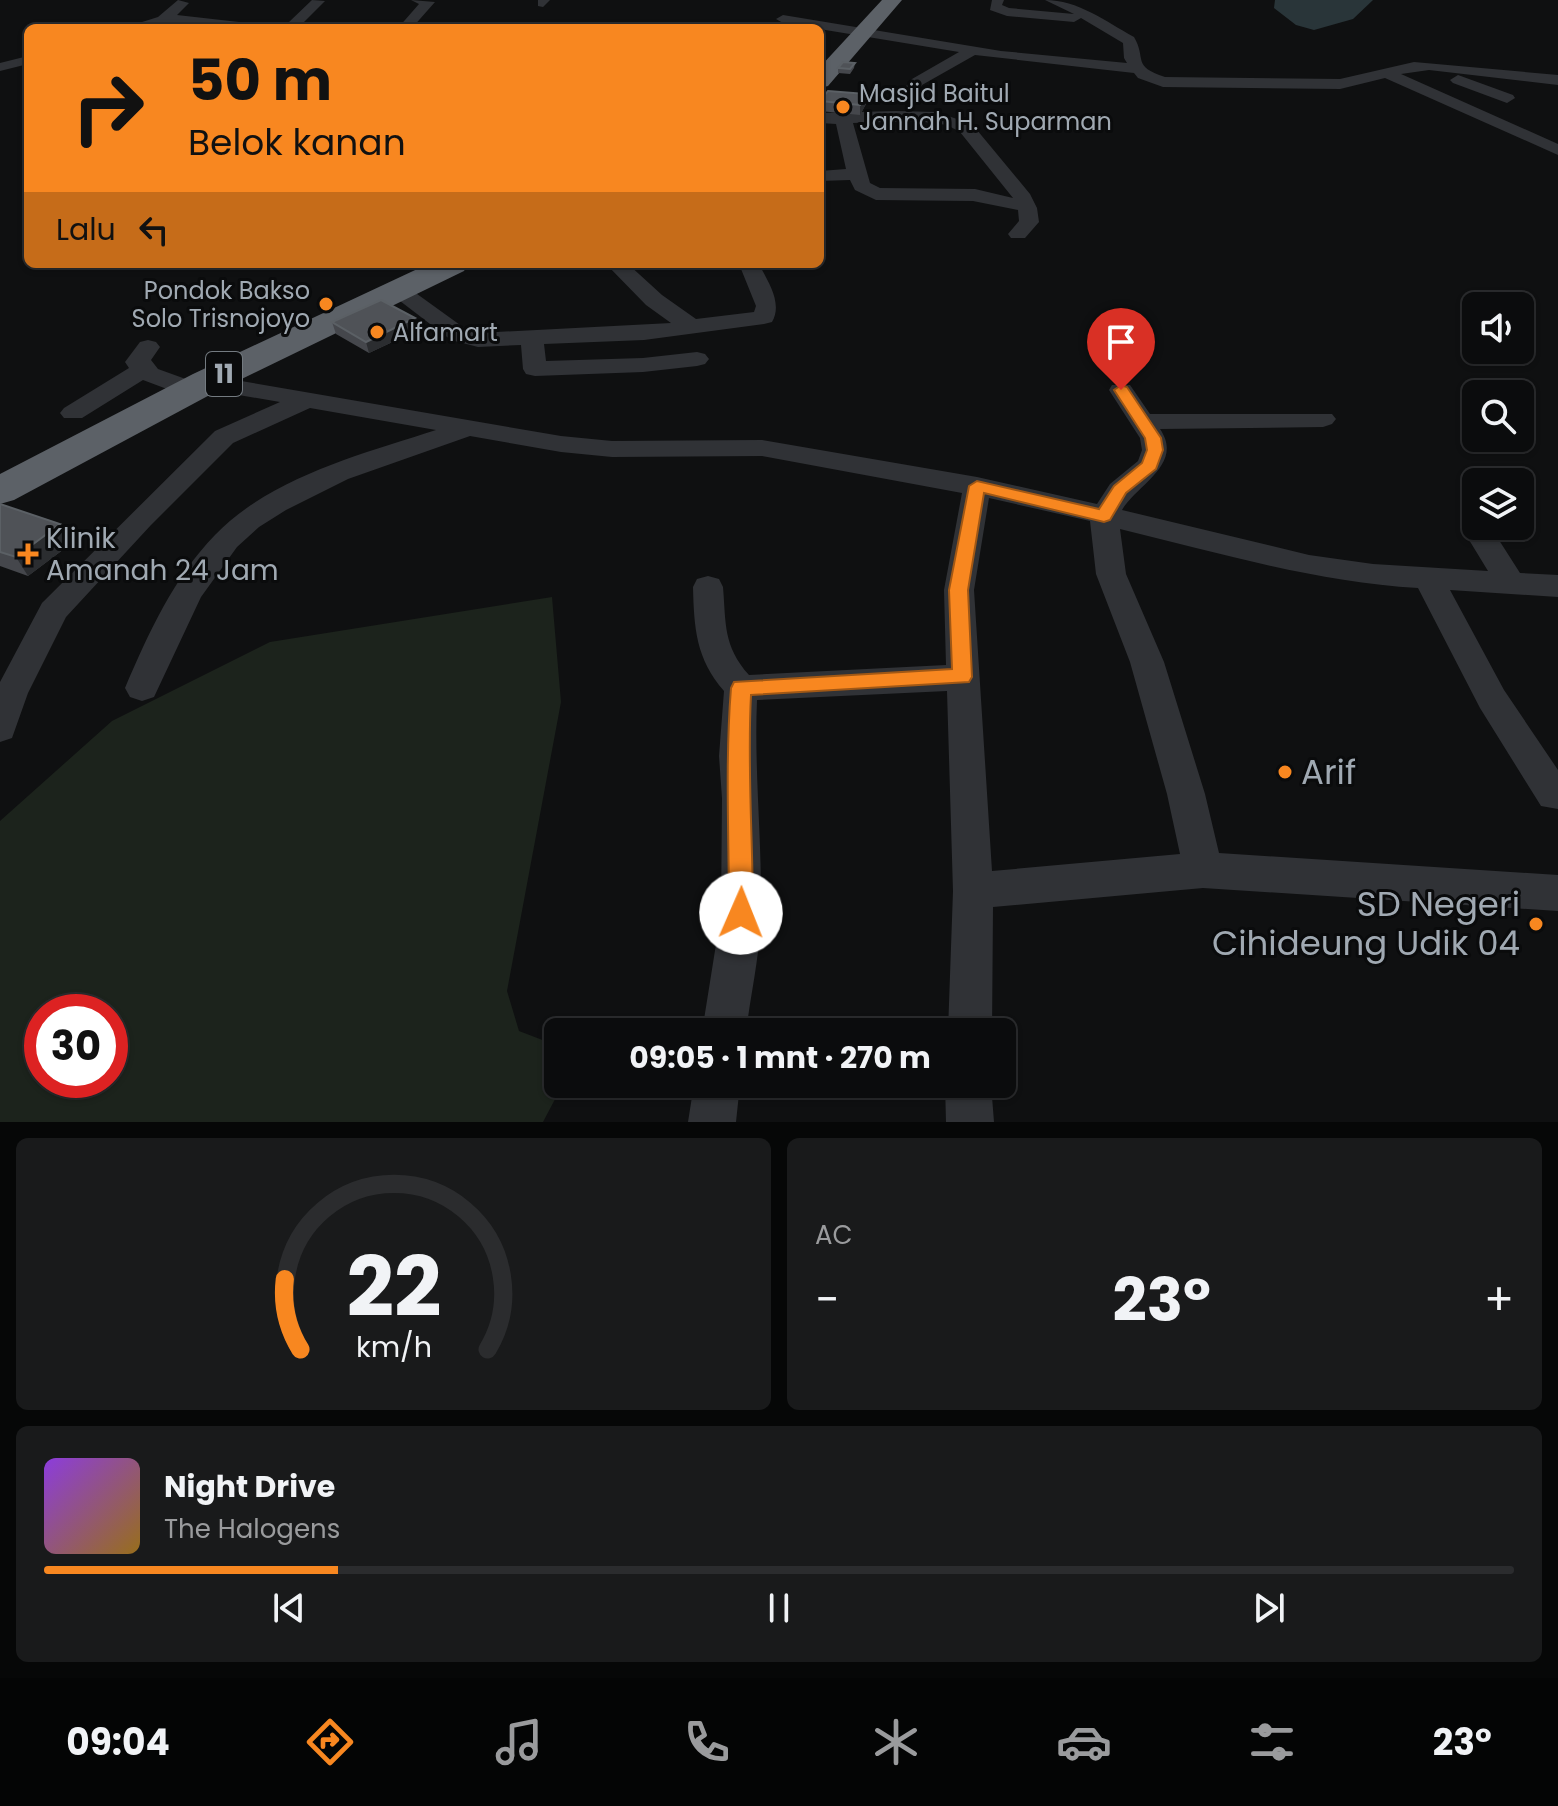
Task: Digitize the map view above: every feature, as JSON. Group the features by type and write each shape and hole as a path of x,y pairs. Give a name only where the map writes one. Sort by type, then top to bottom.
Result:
{"highway":[{"path":"824,76 892,0"},
{"name":"11","path":"4,485 199,386 445,268"}],"street":[{"path":"409,24 428,2 417,0"},
{"path":"998,0 995,7 1007,12 1092,19"},
{"path":"1051,0 1129,40 1131,58 1150,79 1180,83 1340,84 1419,66 1558,80"},
{"path":"294,24 319,1"},
{"path":"168,18 183,2"},
{"path":"139,24 183,2"},
{"path":"774,24 797,9"},
{"path":"146,24 168,18 221,24"},
{"path":"783,19 817,24"},
{"path":"824,25 972,51 1139,69"},
{"path":"914,100 911,90 917,82 972,51"},
{"path":"0,67 24,61"},
{"path":"1419,66 1507,98"},
{"path":"1387,73 1558,150"},
{"path":"824,118 933,117 968,129 984,156 1015,185 1025,205 1029,222 1018,234"},
{"path":"844,120 856,174 862,186 876,194 975,195 985,200 1025,205"},
{"path":"824,176 856,174"},
{"path":"620,268 654,300 693,328"},
{"path":"398,291 465,338 532,339 693,328 764,317 767,306 751,268"},
{"path":"530,396 535,369 532,339"},
{"path":"73,413 145,359 199,386 307,400 470,428 612,449 762,448 977,486 1309,565 1429,579 1558,586"},
{"path":"535,369 643,365 697,359"},
{"path":"1121,390 1153,438 1155,450 1150,465 1120,490 1104,516 1111,574 1147,662 1186,794 1203,870"},
{"path":"0,728 11,693 53,611 141,518 224,437 307,400"},
{"path":"1143,422 1323,419"},
{"path":"142,688 180,602 213,557 244,525 293,495 470,428"},
{"path":"970,1018 973,891 959,590 977,486"},
{"path":"1484,540 1512,585"},
{"path":"1429,579 1492,699 1554,795"},
{"path":"708,587 711,644 715,660 741,688 737,756 741,798 741,913 726,1018"},
{"path":"741,688 962,677"},
{"path":"973,891 1203,870 1558,893"},
{"path":"712,1122 715,1098"},
{"path":"969,1098 970,1122"}],"shaded area":[{"path":"1275,0 1373,0 1353,19 1314,30 1296,25 1274,8"},
{"path":"552,597 561,702 507,991 519,1031 544,1041 544,1098 556,1098 543,1122 0,1122 0,821 112,721 270,642"}],"building":[{"path":"843,62 855,63 850,69 838,68"},
{"path":"828,91 867,94 860,105 824,101"},
{"path":"381,300 415,318 366,342 332,322"},
{"path":"0,504 60,524 16,557 0,552"}],"place":[{"name":"Masjid Baitul Jannah H. Suparman","path":"843,107"},
{"name":"Pondok Bakso Solo Trisnojoyo","path":"326,304"},
{"name":"Alfamart","path":"377,332"},
{"name":"Klinik Amanah 24 Jam","path":"28,554"},
{"name":"Arif","path":"1285,772"},
{"name":"SD Negeri Cihideung Udik 04","path":"1536,924"}],"route":[{"path":"741,913 741,798 737,756 741,688 962,677 959,590 977,486 1104,516 1120,490 1150,465 1155,450 1153,438 1121,390"}]}
